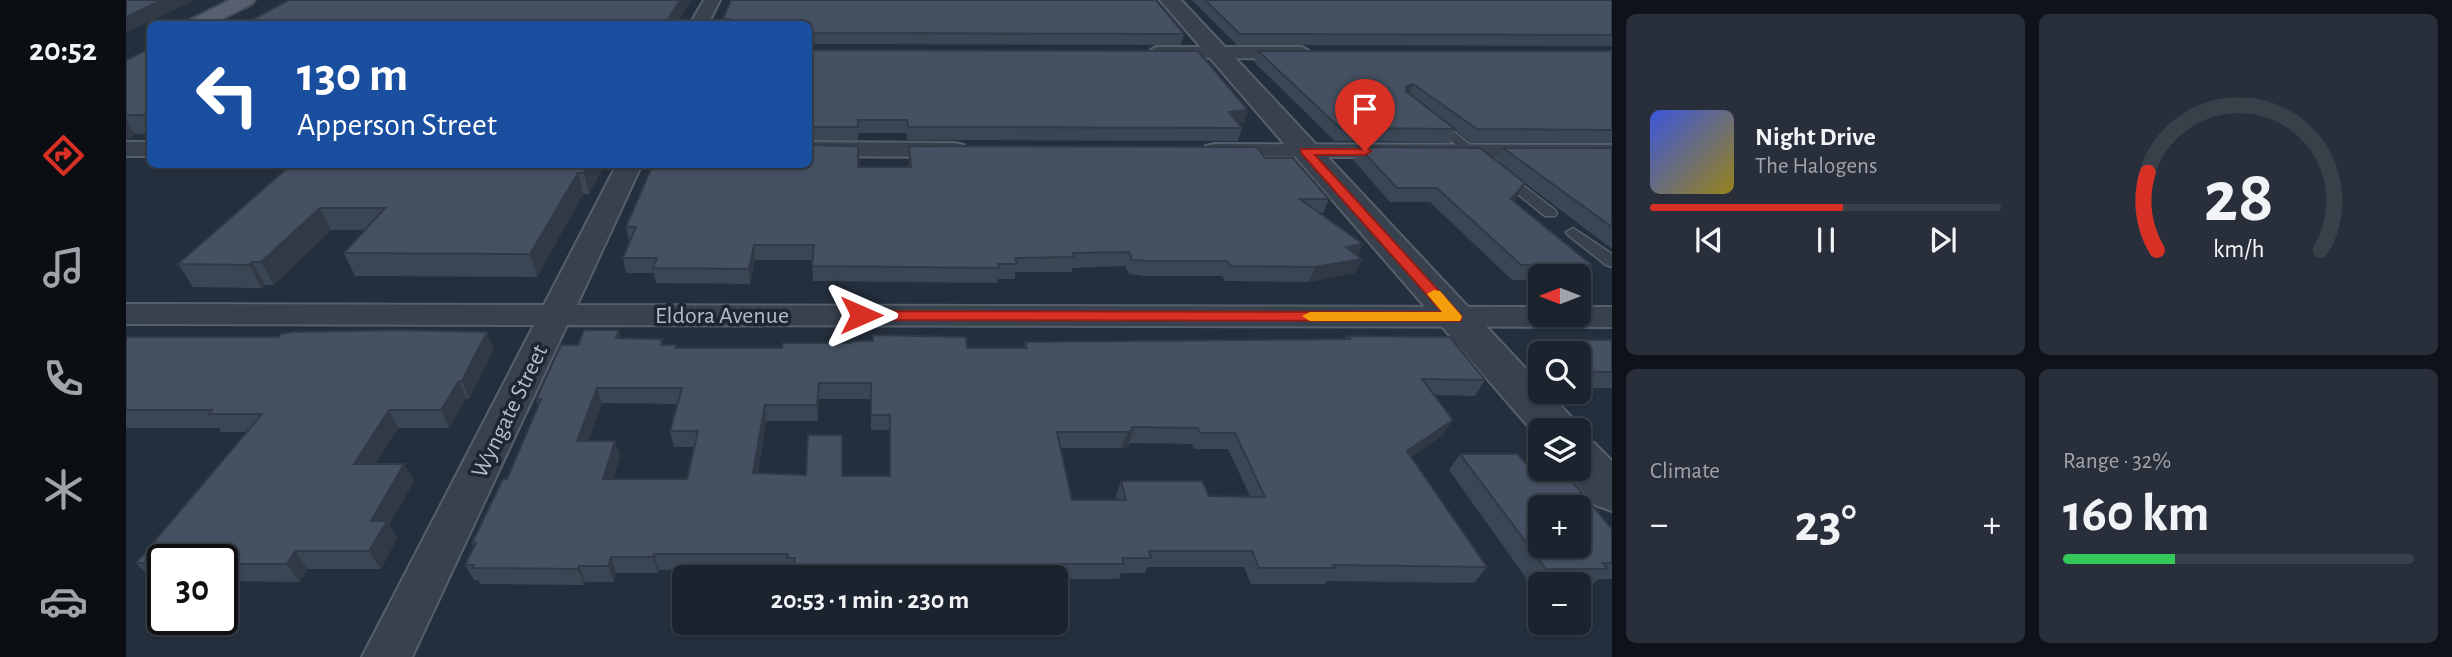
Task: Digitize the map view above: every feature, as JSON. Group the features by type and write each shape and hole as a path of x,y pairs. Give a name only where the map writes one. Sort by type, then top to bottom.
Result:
{"main road":[{"path":"203,21 245,0"}],"street":[{"path":"701,21 712,0"},
{"path":"1170,0 1546,418"},
{"path":"1137,53 1324,53"},
{"path":"126,149 147,149"},
{"path":"812,149 972,150"},
{"path":"1191,151 1612,152"},
{"name":"Wyngate Street","path":"387,657 629,168"},
{"name":"Eldora Avenue","path":"126,314 1612,317"},
{"path":"1591,469 1612,492"}],"lane":[{"path":"1419,109 1550,213"},
{"path":"1573,232 1612,262"}],"building":[{"path":"126,0 162,0 126,17"},
{"path":"289,0 680,0 667,21 250,21"},
{"path":"731,0 1156,0 1184,34 812,33 812,21 723,19"},
{"path":"1205,0 1612,0 1612,35 1240,34"},
{"path":"147,50 147,115 126,115 126,60"},
{"path":"812,50 1198,51 1248,110 1229,112 1242,128 908,127 907,120 858,120 858,127 812,127"},
{"path":"1258,51 1612,51 1612,130 1477,129 1413,84 1407,86 1406,91 1455,129 1340,128"},
{"path":"812,145 858,146 858,167 911,167 909,146 1257,147 1265,158 1293,158 1329,199 1300,199 1363,244 1346,247 1362,259 1315,267 1230,266 1227,261 1132,260 1129,252 1073,253 1074,257 1015,258 1017,264 998,264 999,268 812,266 814,245 754,245 749,269 653,268 657,258 623,258 636,227 626,227 651,168 812,168"},
{"path":"1359,147 1480,148 1525,183 1511,199 1591,264 1521,265 1437,188 1397,188"},
{"path":"1503,148 1612,148 1612,227"},
{"path":"287,168 587,168 584,173 578,173 530,254 344,253 385,208 320,208 261,262 252,262 249,265 178,264"},
{"path":"584,330 619,330 616,338 662,339 661,345 676,345 675,348 782,348 783,343 873,341 873,335 966,337 967,348 1027,348 1025,342 1350,339 1347,336 1450,337 1485,380 1422,379 1453,420 1407,451 1487,567 1333,565 1335,568 1259,568 1252,551 1149,551 1151,558 1122,558 1124,564 794,565 795,558 787,558 788,554 654,554 653,557 611,557 608,566 579,566 578,569 473,568 474,565 465,565 476,543 472,543 503,479 507,479 541,399 536,399 561,345 578,345","holes":["819,383 871,383 871,415 890,415 890,476 842,476 842,435 808,435 806,475 753,473 765,405 817,405","597,388 682,388 670,431 698,431 687,479 603,479 615,441 577,441","1132,427 1198,428 1200,433 1235,433 1265,497 1209,496 1202,481 1121,481 1126,500 1072,500 1057,432 1127,432 1133,430"]},
{"path":"293,332 487,332 462,381 459,381 441,410 389,410 354,464 404,464 371,521 387,521 369,551 295,551 287,564 238,564 238,544 152,544 262,414 209,414 212,410 126,410 126,337 278,337"},
{"path":"1612,340 1612,372 1591,372 1591,341 1554,341"},
{"path":"1460,454 1518,454 1528,466 1528,481 1572,481 1584,495 1528,495 1528,545"},
{"path":"1591,504 1612,529 1612,563 1603,563 1608,569 1546,569 1538,558 1591,558"},
{"path":"147,550 147,563 136,563"}],"slow traffic":[{"path":"1310,316 1455,317 1434,294"}],"route":[{"path":"861,315 1455,317 1305,151 1365,151"}]}
